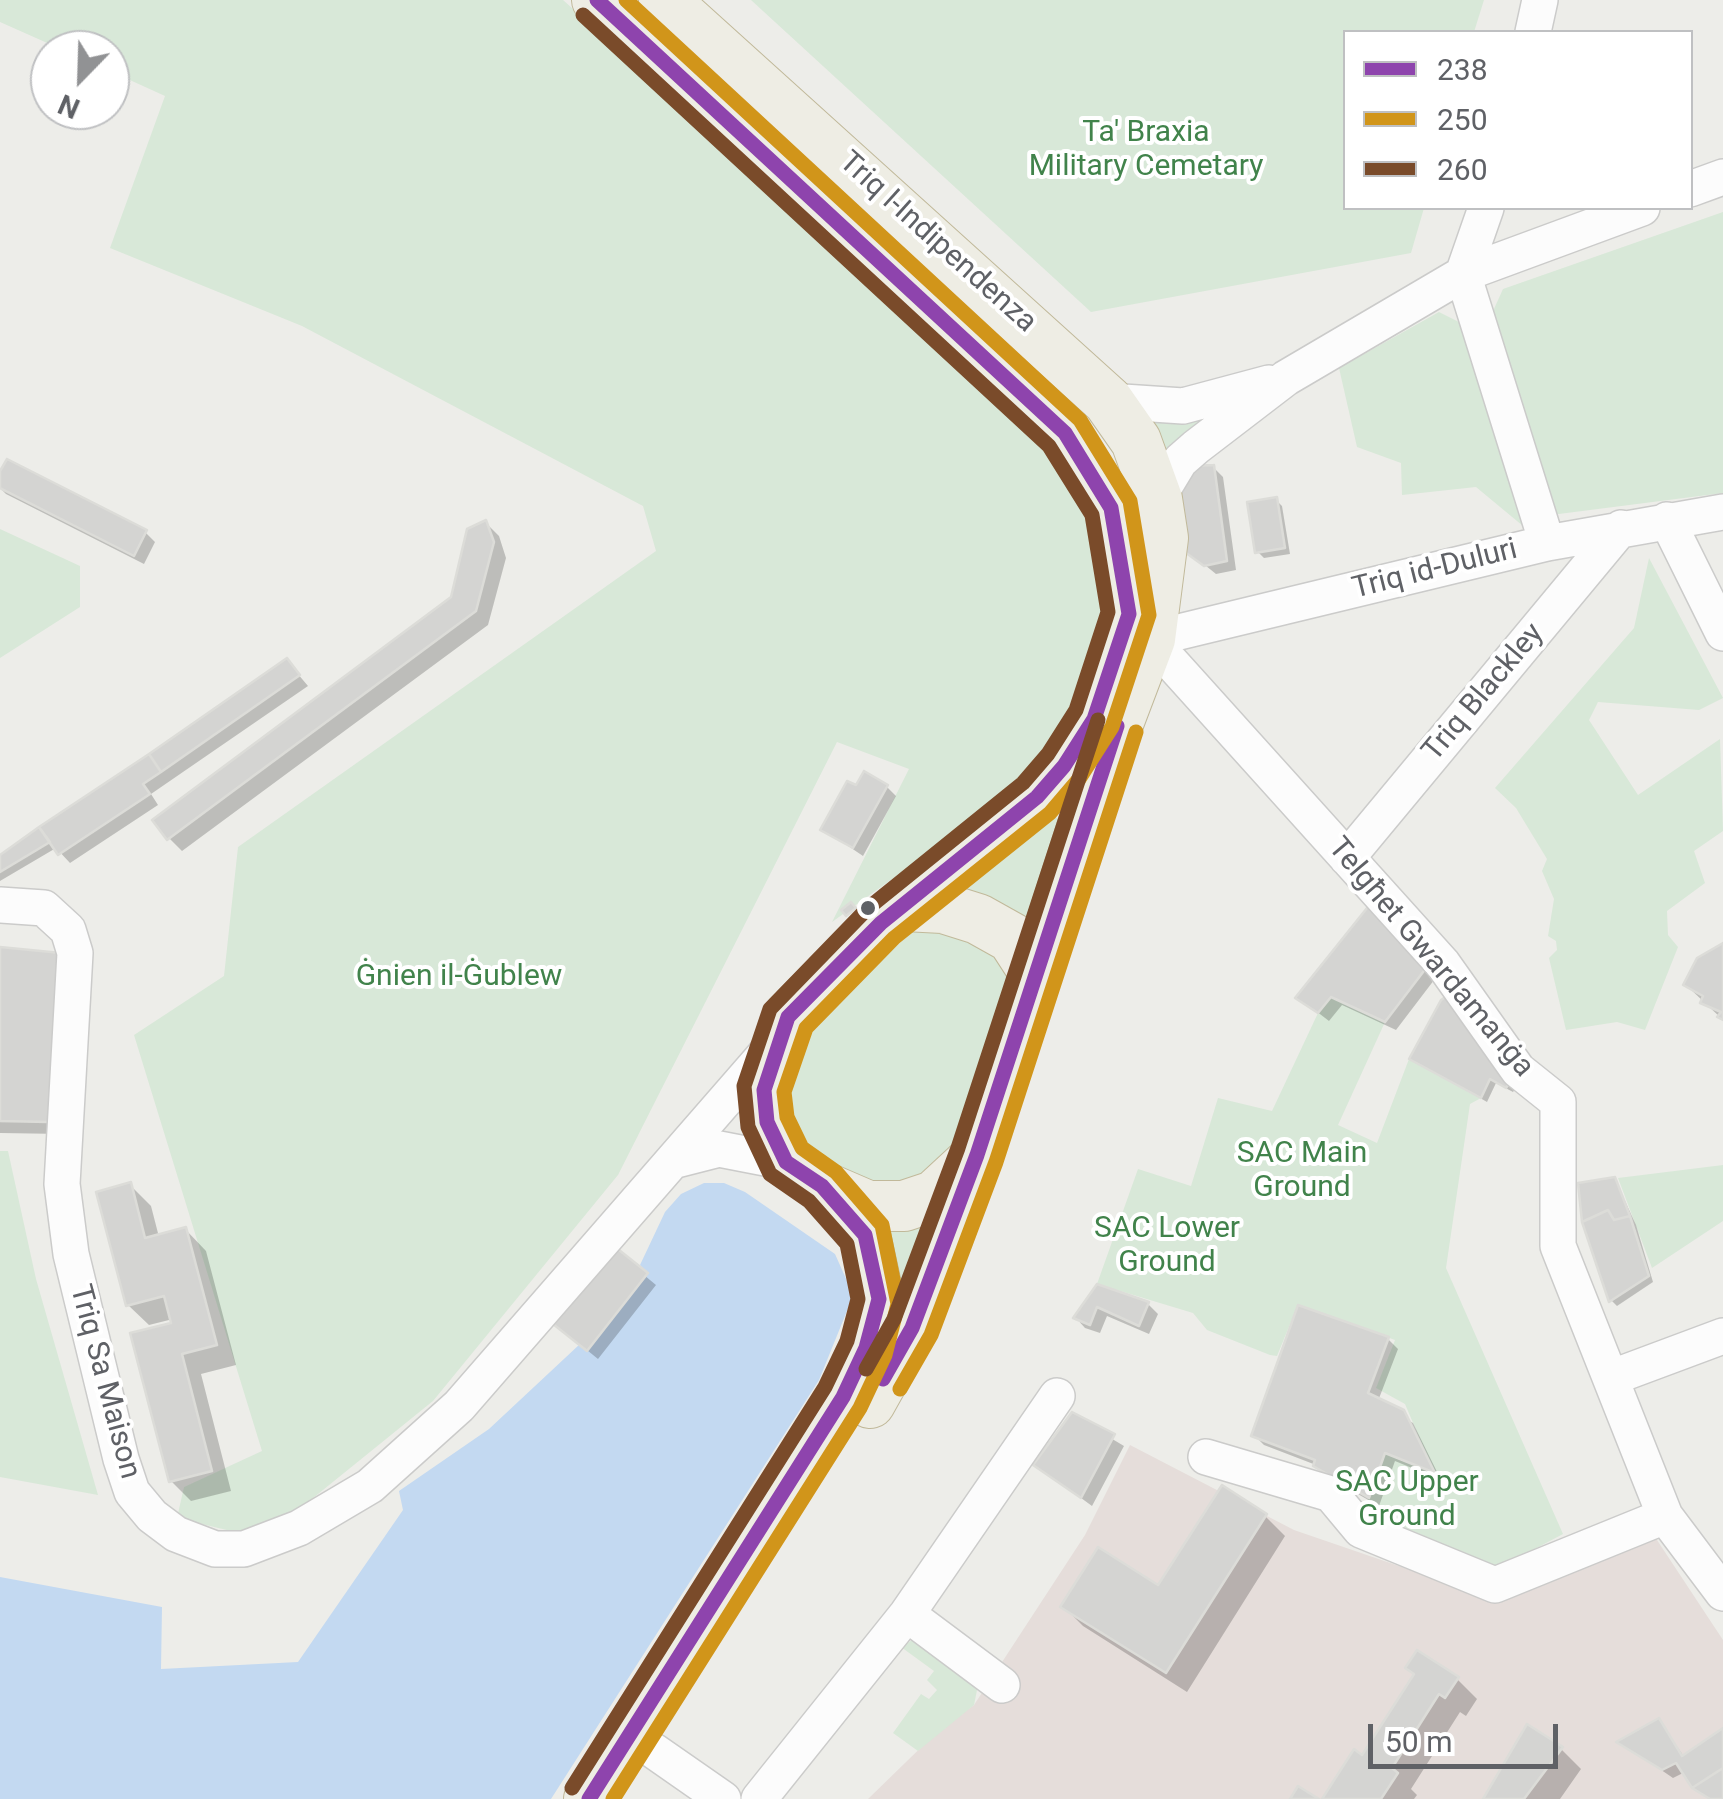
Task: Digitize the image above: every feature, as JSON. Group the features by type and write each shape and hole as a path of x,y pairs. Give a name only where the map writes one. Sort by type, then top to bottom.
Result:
{"highway":[{"name":"Triq l-Indipendenza","path":"597,0 1065,434 1111,508 1129,614 1094,719 1064,766 1037,797 905,906"},
{"name":"Triq l-Indipendenza","path":"664,0 728,54 1122,421"},
{"path":"708,0 728,54"},
{"path":"626,1799 816,1497 912,1328 977,1155 1104,763 1150,639 1163,538 1157,499 1122,421"},
{"path":"590,1799 844,1396 866,1348 879,1299 865,1235 804,1174 767,1122 764,1090 788,1017 881,923 905,906 943,908 978,919 1012,938 1036,975"},
{"path":"804,1174 868,1206 904,1206 934,1196 977,1155"}],"street":[{"path":"1533,30 1540,0"},
{"path":"1485,210 1462,274 1546,544"},
{"path":"1157,499 1180,462 1286,378 1560,221 1629,210"},
{"path":"1122,421 1286,378"},
{"name":"Triq id-Duluri","path":"1150,639 1546,544 1723,512"},
{"path":"1667,520 1723,633"},
{"name":"Triq Blackley","path":"1347,858 1621,528"},
{"name":"Telgħet Gwardamanġa","path":"1150,639 1444,964 1518,1070 1558,1102 1558,1246 1614,1377 1665,1516 1723,1593"},
{"name":"Triq Sa Maison","path":"0,905 44,908 68,930 75,953 62,1184 72,1254 132,1492 152,1516 176,1534 215,1549 244,1549 299,1528 370,1486 460,1406 676,1160"},
{"path":"676,1160 780,1038"},
{"path":"676,1160 719,1149 804,1174"},
{"path":"1614,1377 1723,1336"},
{"path":"759,1799 907,1614 1056,1396"},
{"path":"1206,1457 1330,1494 1361,1530 1495,1585 1665,1516"},
{"path":"907,1614 1002,1685"},
{"path":"654,1751 723,1799"}],"shaded area":[{"path":"1130,1445 1294,1530 1495,1599 1653,1534 1723,1640 1723,1799 868,1799 942,1727 974,1705 1085,1535"}],"green space":[{"name":"Ġnien il-Ġublew","path":"0,0 563,0 1016,406 1097,519 1118,625 1077,710 1035,768 990,809 832,922 909,769 837,742 618,1175 433,1401 276,1528 235,1532 177,1518 184,1487 262,1451 134,1035 224,976 238,847 656,551 643,506 302,326 110,248 165,96 130,80 130,30 30,30 30,35 0,22"},
{"name":"Ta' Braxia Military Cemetary","path":"751,0 1484,0 1475,30 1343,30 1343,210 1423,210 1411,253 1091,312"},
{"path":"1723,212 1723,493 1551,515 1489,320 1503,289"},
{"path":"1439,312 1459,322 1523,526 1476,487 1402,495 1401,463 1357,447 1339,368"},
{"path":"1250,397 1162,468 1134,420"},
{"path":"0,529 80,566 80,607 0,658"},
{"path":"1649,558 1723,698 1699,710 1598,702 1589,720 1638,795 1720,739 1723,831 1694,851 1705,883 1667,911 1668,935 1678,947 1645,1030 1617,1022 1566,1030 1549,958 1557,950 1556,941 1548,936 1554,899 1542,871 1547,859 1516,808 1495,788 1634,628"},
{"path":"1048,813 1070,825 954,1162 901,1192 813,1160 786,1118 803,1028"},
{"path":"1331,997 1385,1022 1338,1125 1377,1143 1409,1059 1481,1098 1470,1104 1446,1268 1563,1534 1497,1569 1361,1518 1385,1453 1434,1472 1405,1404 1376,1388 1395,1340 1298,1305 1277,1356 1270,1355 1207,1330 1193,1313 1097,1284 1138,1169 1191,1186 1218,1098 1272,1111 1318,1013"},
{"path":"0,1151 8,1151 36,1279 98,1495 0,1477"},
{"path":"1723,1165 1723,1221 1652,1268 1618,1178"},
{"path":"929,1217 884,1328 878,1222"},
{"path":"914,1639 974,1678 977,1690 974,1705 918,1751 893,1733 921,1694 929,1699 937,1690 927,1680 934,1671 901,1647"}],"water":[{"path":"704,1183 724,1183 745,1192 835,1254 851,1290 851,1301 819,1380 551,1799 0,1799 0,1577 162,1607 161,1669 298,1662 403,1510 399,1491 489,1429 580,1344 588,1350 648,1274 640,1265 665,1212 681,1194"}],"building":[{"path":"7,459 147,530 134,556 0,488 0,471"},
{"path":"1214,465 1227,561 1204,566 1182,550 1174,495 1190,466"},
{"path":"1277,497 1285,548 1255,553 1247,502"},
{"path":"486,520 494,542 476,611 167,840 152,820 451,597 467,529"},
{"path":"287,658 300,675 161,772 149,754"},
{"path":"149,754 161,772 143,784 150,794 58,855 39,827"},
{"path":"864,771 888,785 853,848 820,830 847,781 856,785"},
{"path":"39,827 50,842 0,872 0,855"},
{"path":"1379,893 1436,955 1385,1022 1331,997 1318,1013 1295,998"},
{"path":"851,902 856,908 846,916 841,910"},
{"path":"1723,943 1723,1020 1717,1017 1721,1012 1700,1003 1703,996 1683,985 1697,958"},
{"path":"0,947 61,953 50,1122 0,1121"},
{"path":"1460,987 1518,1070 1506,1088 1490,1079 1481,1098 1409,1059 1441,1000"},
{"path":"1615,1177 1630,1216 1614,1220 1608,1210 1582,1222 1578,1183"},
{"path":"131,1182 145,1238 186,1227 217,1345 182,1354 212,1471 169,1482 130,1333 171,1323 164,1296 126,1306 96,1192"},
{"path":"1608,1210 1614,1220 1630,1216 1649,1276 1609,1302 1582,1222"},
{"path":"614,1246 648,1273 587,1351 553,1324"},
{"path":"1097,1284 1149,1302 1139,1326 1097,1307 1090,1325 1073,1318"},
{"path":"1298,1305 1389,1337 1368,1393 1404,1410 1435,1473 1385,1453 1369,1498 1313,1466 1315,1460 1251,1436"},
{"path":"1072,1412 1115,1434 1081,1498 1033,1465"},
{"path":"1222,1485 1267,1514 1166,1673 1060,1607 1098,1547 1158,1585"},
{"path":"1417,1650 1459,1677 1445,1698 1439,1694 1392,1768 1398,1773 1381,1799 1322,1799 1354,1749 1362,1755 1414,1674 1405,1668"},
{"path":"1659,1718 1682,1756 1723,1728 1723,1768 1692,1788 1676,1763 1662,1770 1616,1742"},
{"path":"1527,1724 1563,1747 1524,1799 1483,1799"},
{"path":"1723,1768 1723,1799 1710,1799 1692,1788"},
{"path":"1298,1786 1319,1799 1290,1799"}],"transit line":[{"name":"238","path":"589,1799 843,1397 866,1348 879,1299 865,1235 822,1186 786,1162 767,1122 764,1090 788,1017 881,923 1037,797 1064,766 1094,719 1129,614 1111,508 1065,433 597,0"},
{"name":"250","path":"613,1799 860,1408 885,1355 898,1304 882,1225 836,1172 802,1148 787,1117 784,1092 806,1028 894,938 1050,813 1079,779 1112,727 1149,615 1130,501 1080,420 626,0"},
{"name":"260","path":"572,1788 825,1387 847,1341 858,1299 847,1244 809,1201 770,1174 748,1127 744,1086 770,1009 867,909 1023,783 1048,754 1076,710 1108,612 1092,515 1049,446 583,15"},
{"name":"260","path":"866,1369 894,1319 958,1148 1098,720"},
{"name":"238","path":"883,1379 912,1328 977,1155 1117,726"},
{"name":"250","path":"900,1389 931,1335 996,1162 1136,732"}],"park label":[{"name":"SAC Main Ground","path":"1302,1171"},
{"name":"SAC Lower Ground","path":"1167,1246"},
{"name":"SAC Upper Ground","path":"1407,1500"}]}
